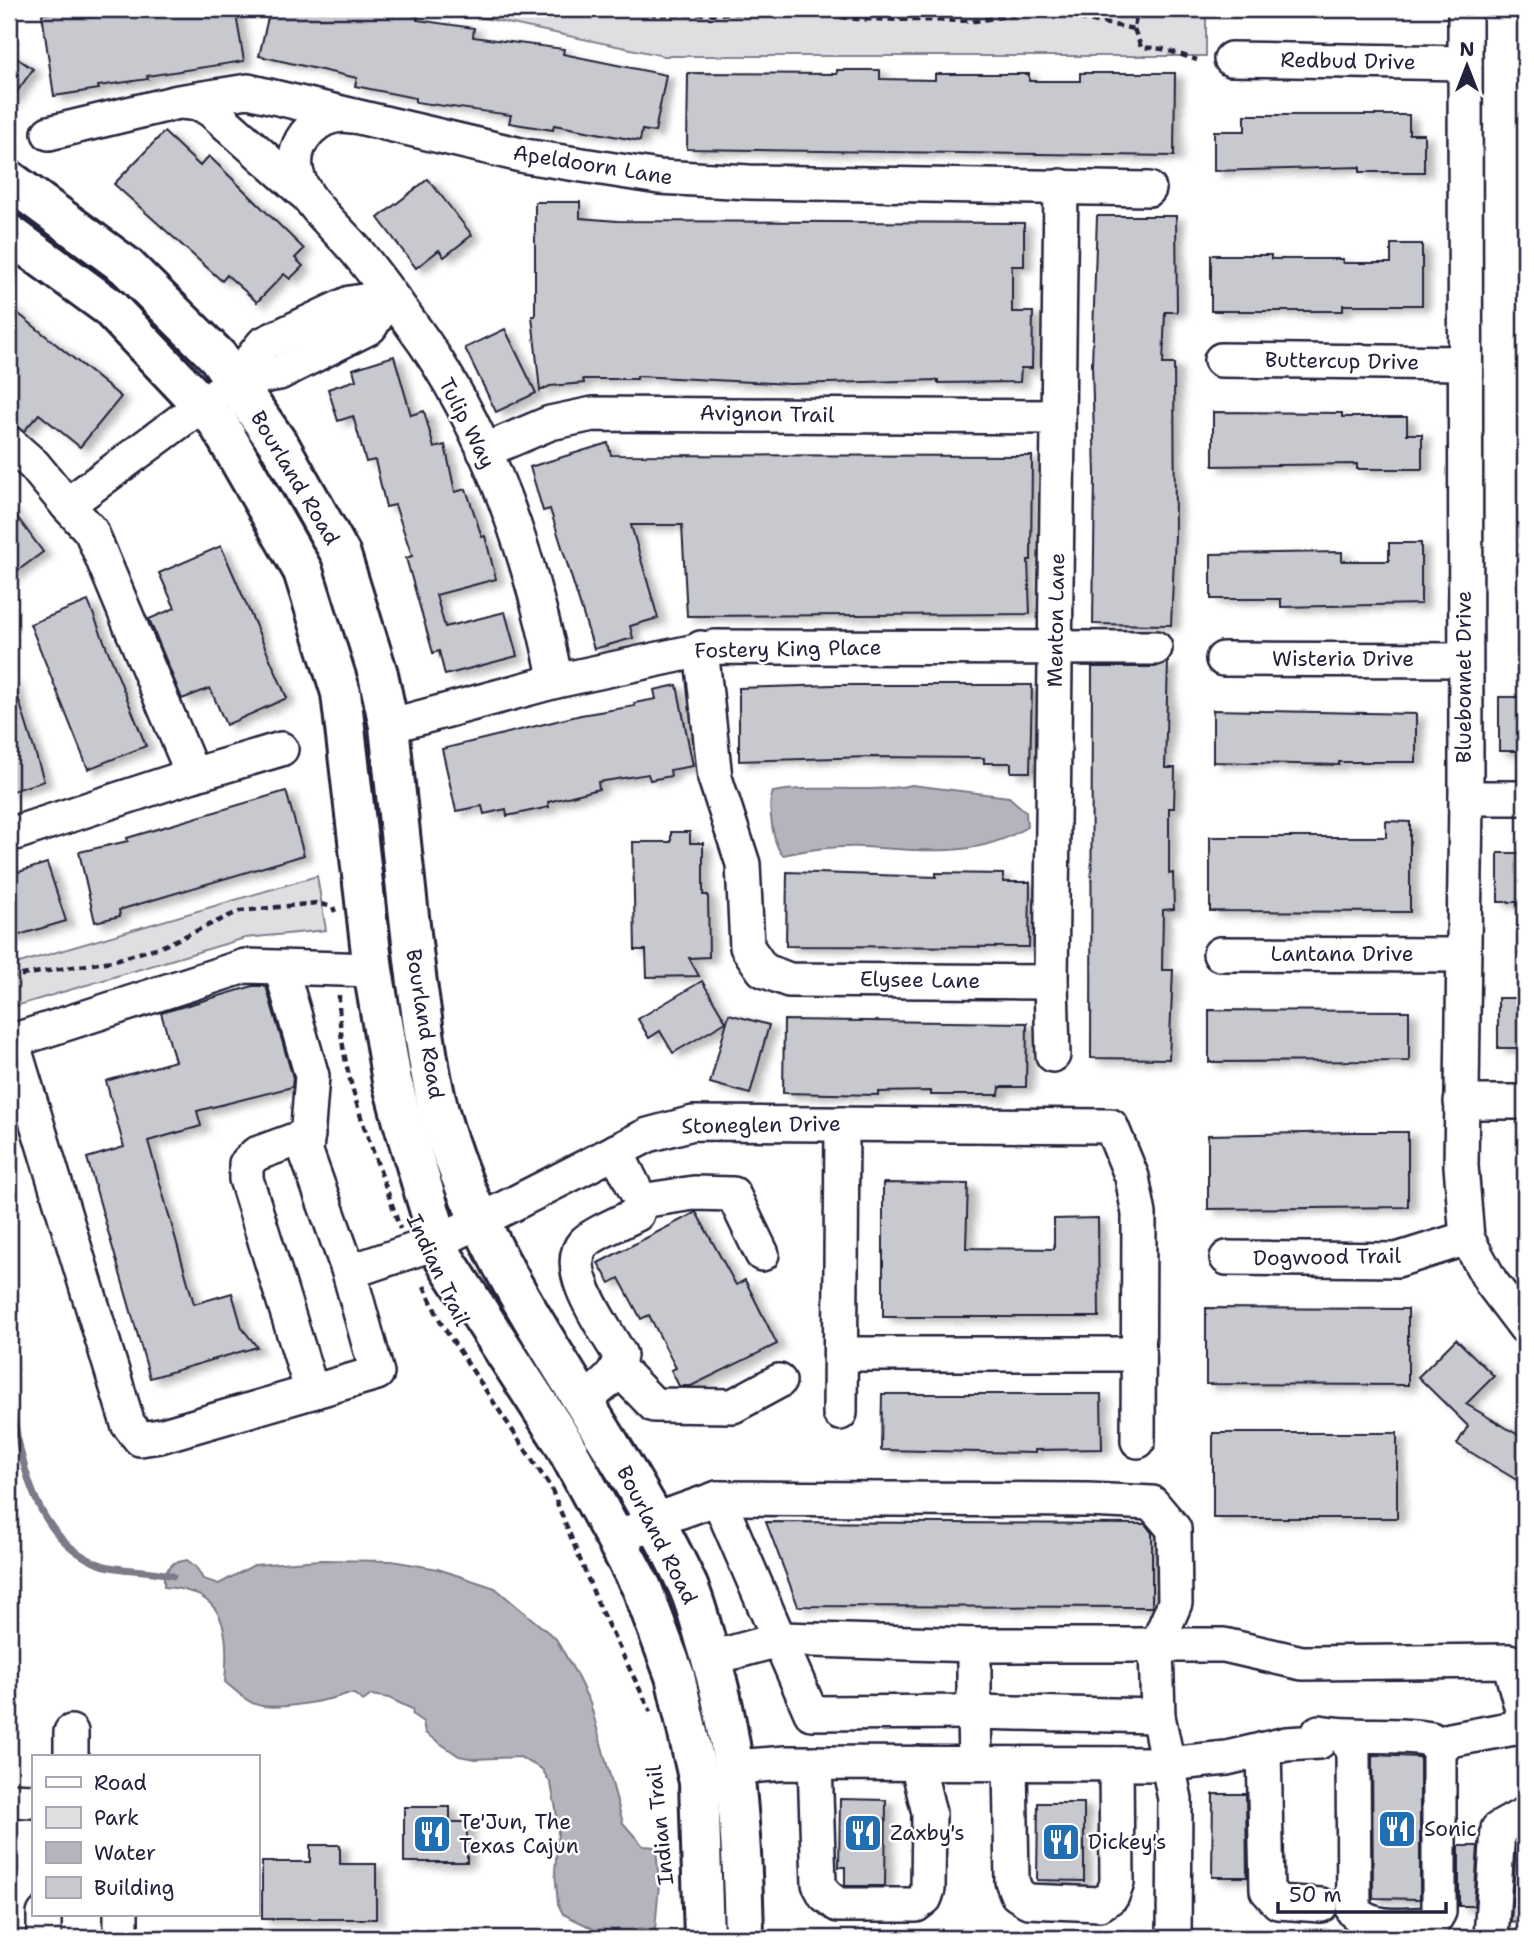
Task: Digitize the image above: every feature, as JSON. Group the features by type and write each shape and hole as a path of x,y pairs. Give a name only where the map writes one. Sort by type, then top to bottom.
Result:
{"main road":[{"name":"Bourland Road","path":"9,180 126,266 218,357 281,448 341,555 378,674 389,726 430,1078 448,1142 479,1219 513,1288 584,1400 688,1585 712,1658 735,1767 742,1831 744,1938"},
{"name":"Bourland Road","path":"9,234 109,307 217,421 303,571 341,693 356,970 392,1081 423,1247 444,1258 563,1443 647,1600 676,1676 699,1782 704,1938"}],"street":[{"name":"Bluebonnet Drive","path":"1465,9 1466,798 1461,1166 1467,1238 1491,1282 1525,1327"},
{"name":"Redbud Drive","path":"1231,60 1465,63"},
{"name":"Apeldoorn Lane","path":"49,133 178,102 248,91 536,159 659,177 749,182 1149,188"},
{"name":"Tulip Way","path":"178,102 201,104 212,111 310,199 361,257 439,367 484,451 530,571 556,681"},
{"name":"Tulip Way","path":"310,199 296,172 296,156 301,141 310,128 324,119 340,115 355,116"},
{"name":"Menton Lane","path":"1053,1055 1051,982 1061,186"},
{"path":"67,505 234,381 262,344 350,303 389,297"},
{"name":"Buttercup Drive","path":"1221,360 1464,363"},
{"name":"Avignon Trail","path":"484,451 550,423 593,414 1058,417"},
{"path":"9,443 34,465 91,531 193,775"},
{"name":"Fostery King Place","path":"389,726 556,681 701,648 1155,648"},
{"name":"Elysee Lane","path":"701,648 715,778 743,864 747,947 763,970 789,980 1051,982"},
{"name":"Wisteria Drive","path":"1223,659 1464,660"},
{"path":"9,835 281,748"},
{"path":"1466,798 1525,799"},
{"name":"Lantana Drive","path":"1220,954 1463,955"},
{"path":"281,968 312,1076 306,1152 349,1272 377,1373 160,1436 141,1439 128,1424 12,1041 246,966 356,970"},
{"path":"1461,1102 1525,1102"},
{"name":"Stoneglen Drive","path":"349,1272 423,1247 616,1151 663,1129 685,1124 1111,1126 1132,1177 1139,1214 1138,1354"},
{"path":"841,1413 842,1124"},
{"path":"308,1135 256,1154 246,1164 246,1179 312,1392"},
{"path":"584,1400 610,1381 618,1368 620,1355 578,1279 577,1257 585,1243 637,1214 641,1201 616,1151"},
{"path":"641,1201 694,1193 733,1194 762,1254"},
{"name":"Dogwood Trail","path":"1227,1258 1397,1260 1467,1238"},
{"path":"841,1354 1138,1354 1138,1441"},
{"path":"618,1368 654,1405 733,1406 779,1381"},
{"path":"616,1540 653,1521 718,1498 1088,1500 1152,1503 1174,1529 1175,1603 1156,1647 1158,1716 1175,1799 1174,1938"},
{"path":"718,1498 782,1639 811,1713 974,1712 1158,1716"},
{"path":"712,1658 782,1639 974,1645 1224,1645 1302,1663 1509,1661 1525,1723 1450,1740 1440,1751"},
{"path":"974,1645 975,1763"},
{"path":"735,1767 815,1763 1167,1764 1227,1758 1264,1749 1286,1744 1328,1737 1400,1733 1431,1739 1440,1751 1439,1912 1432,1924 1388,1925 1278,1902 1267,1890 1264,1749"},
{"path":"1328,1737 1353,1752 1352,1897 1354,1912 1363,1921"},
{"path":"815,1763 819,1884 825,1895 838,1905 916,1905 925,1898 928,1889 929,1813 917,1763"},
{"path":"1010,1764 1012,1881 1017,1894 1028,1901 1100,1904 1112,1896 1117,1883 1115,1764"},
{"path":"9,1800 32,1801"},
{"path":"1492,1938 1497,1829 1525,1814"},
{"path":"44,1916 44,1938"},
{"path":"121,1916 121,1938"}],"path":[{"path":"638,9 654,15 801,12 857,19 975,21 1041,11 1135,29"},
{"path":"1137,9 1135,29 1141,47 1163,49 1197,60"},
{"path":"9,977 112,961 163,946 240,911 317,903 333,907 338,916"},
{"name":"Indian Trail","path":"356,970 339,1022 345,1068 423,1247 442,1325 551,1488 601,1611 652,1715"}],"green space":[{"path":"441,9 1206,9 1206,56 664,56"},
{"path":"317,876 326,930 245,938 9,1008 9,966"}],"water":[{"path":"912,785 1009,797 1026,812 1027,827 988,844 948,850 843,847 783,855 779,850 771,815 773,792 877,789"},
{"path":"187,1560 196,1567 203,1579 219,1584 254,1565 320,1560 392,1561 438,1569 495,1588 556,1639 590,1703 623,1823 643,1846 656,1847 659,1884 655,1930 638,1928 635,1934 612,1938 563,1914 558,1904 555,1872 558,1832 556,1809 551,1784 542,1769 520,1757 475,1759 459,1756 425,1733 423,1722 413,1715 412,1709 389,1698 371,1695 363,1701 354,1694 347,1694 305,1704 271,1707 257,1705 242,1696 225,1682 226,1646 220,1616 201,1596 164,1587 164,1573 174,1563"}],"building":[{"path":"87,9 88,17 135,9 235,9 244,61 147,76 148,79 54,96 42,14"},
{"path":"270,9 383,9 418,16 417,20 474,28 473,37 564,49 563,54 666,75 655,132 642,130 640,141 554,125 553,130 509,123 511,115 415,102 415,98 355,86 357,78 259,56"},
{"path":"9,53 33,69 9,103"},
{"path":"837,70 880,70 880,79 935,80 935,74 1029,74 1029,81 1080,81 1080,73 1175,73 1174,156 687,149 688,73 837,74"},
{"path":"1245,115 1409,115 1409,134 1424,134 1424,172 1360,172 1360,167 1214,171 1214,131 1245,131"},
{"path":"164,132 200,166 209,156 304,249 295,258 303,266 290,279 284,274 257,302 227,275 222,281 114,184"},
{"path":"428,179 472,235 444,257 439,250 416,268 378,218"},
{"path":"535,202 580,202 580,218 617,221 1024,223 1024,266 1012,266 1012,312 1033,312 1032,368 1021,368 1020,382 938,383 938,380 790,384 637,376 637,379 583,379 584,383 550,386 540,391 532,316 535,316"},
{"path":"1097,216 1176,216 1177,312 1165,312 1163,364 1174,364 1175,535 1171,625 1093,624 1095,476 1092,364"},
{"path":"1391,244 1422,244 1422,305 1343,305 1343,311 1211,311 1211,255 1271,255 1271,259 1343,259 1343,263 1391,263"},
{"path":"9,306 121,397 80,447 39,414 24,431 9,424"},
{"path":"505,329 536,393 496,412 465,348"},
{"path":"394,356 411,415 424,411 434,448 445,445 455,492 466,489 482,537 485,536 496,579 436,595 445,627 505,612 517,656 445,675 439,651 433,653 406,558 412,556 395,505 386,507 375,460 366,462 353,416 338,421 328,389 356,380 353,369"},
{"path":"1213,412 1342,413 1342,417 1407,417 1407,434 1422,434 1422,469 1357,469 1357,464 1213,466"},
{"path":"608,443 611,455 1032,456 1031,560 1028,560 1030,614 687,616 682,525 631,525 658,618 630,626 633,638 594,649 550,509 543,511 530,467"},
{"path":"9,506 43,552 9,577"},
{"path":"1389,543 1421,543 1421,604 1281,607 1281,599 1211,599 1211,554 1342,552 1342,561 1389,561"},
{"path":"221,546 287,698 226,725 210,688 182,699 149,619 175,608 159,573"},
{"path":"88,601 146,746 88,769 30,624"},
{"path":"1168,662 1165,768 1175,768 1174,808 1169,808 1169,874 1173,873 1174,909 1163,910 1162,970 1173,970 1169,1059 1091,1058 1092,667 1155,667"},
{"path":"13,681 44,781 9,792 9,682"},
{"path":"677,685 693,766 670,770 671,776 650,780 648,774 598,782 599,789 548,802 549,807 507,816 506,809 484,814 482,806 456,811 442,749 581,715 635,706 634,703 656,699 654,690"},
{"path":"1032,685 1030,772 1011,772 1011,763 984,763 984,758 869,757 739,761 739,688"},
{"path":"1499,697 1525,697 1525,751 1499,751"},
{"path":"1213,710 1416,714 1416,762 1339,762 1339,765 1213,762"},
{"path":"286,791 304,855 119,910 120,916 95,922 79,852 128,841 127,838"},
{"path":"1386,821 1410,822 1410,912 1210,911 1210,837 1386,837"},
{"path":"671,832 690,832 690,843 703,843 703,895 708,895 709,957 689,958 699,976 647,977 646,950 635,950 633,842 671,842"},
{"path":"1498,853 1525,853 1525,902 1498,902"},
{"path":"47,863 66,921 9,938 9,875"},
{"path":"787,872 936,877 936,873 1003,874 1003,882 1030,882 1029,947 786,946"},
{"path":"702,981 726,1022 673,1053 660,1031 649,1038 638,1019"},
{"path":"253,986 266,986 293,1078 292,1087 197,1111 201,1126 148,1141 194,1304 232,1293 242,1328 257,1347 150,1378 87,1158 124,1147 106,1081 175,1061 161,1013"},
{"path":"1498,998 1525,998 1525,1048 1498,1048"},
{"path":"1209,1010 1409,1011 1409,1061 1209,1062"},
{"path":"729,1014 769,1025 750,1094 710,1083"},
{"path":"784,1020 1027,1023 1026,1087 1000,1087 999,1095 931,1095 931,1091 878,1092 878,1095 783,1093"},
{"path":"1408,1132 1408,1207 1208,1209 1208,1135"},
{"path":"883,1183 968,1184 966,1248 1054,1249 1054,1219 1098,1218 1099,1317 883,1317"},
{"path":"696,1212 736,1285 745,1280 777,1344 691,1386 679,1386 671,1370 676,1368 649,1315 641,1319 619,1278 610,1283 598,1263"},
{"path":"1206,1308 1408,1309 1408,1385 1206,1384"},
{"path":"1456,1339 1494,1376 1466,1404 1525,1439 1525,1485 1457,1444 1468,1426 1418,1377"},
{"path":"882,1394 1101,1394 1102,1449 1035,1450 1035,1453 881,1450"},
{"path":"1213,1433 1397,1433 1397,1518 1213,1518"},
{"path":"766,1522 1145,1524 1152,1533 1152,1607 798,1606"},
{"name":"Sonic","path":"1372,1755 1420,1757 1420,1899 1373,1898"},
{"path":"1213,1794 1246,1794 1247,1877 1212,1877"},
{"name":"Zaxby's","path":"840,1799 886,1800 885,1886 845,1886 845,1867 839,1867"},
{"name":"Dickey's","path":"1038,1803 1084,1803 1084,1881 1037,1880"},
{"path":"404,1807 450,1807 450,1822 467,1822 467,1862 404,1862"},
{"path":"310,1845 340,1845 340,1864 376,1864 376,1919 262,1919 262,1862 310,1862"},
{"path":"1459,1846 1478,1846 1474,1906 1459,1906"},
{"path":"1516,1846 1525,1846 1525,1922 1511,1922"}],"waterway":[{"path":"9,1396 32,1491 56,1532 73,1549 94,1562 113,1568 173,1576"}],"place":[{"name":"Sonic","path":"1397,1829"},
{"name":"Zaxby's","path":"863,1833"},
{"name":"Te'Jun, The Texas Cajun","path":"432,1834"},
{"name":"Dickey's","path":"1061,1842"}]}
